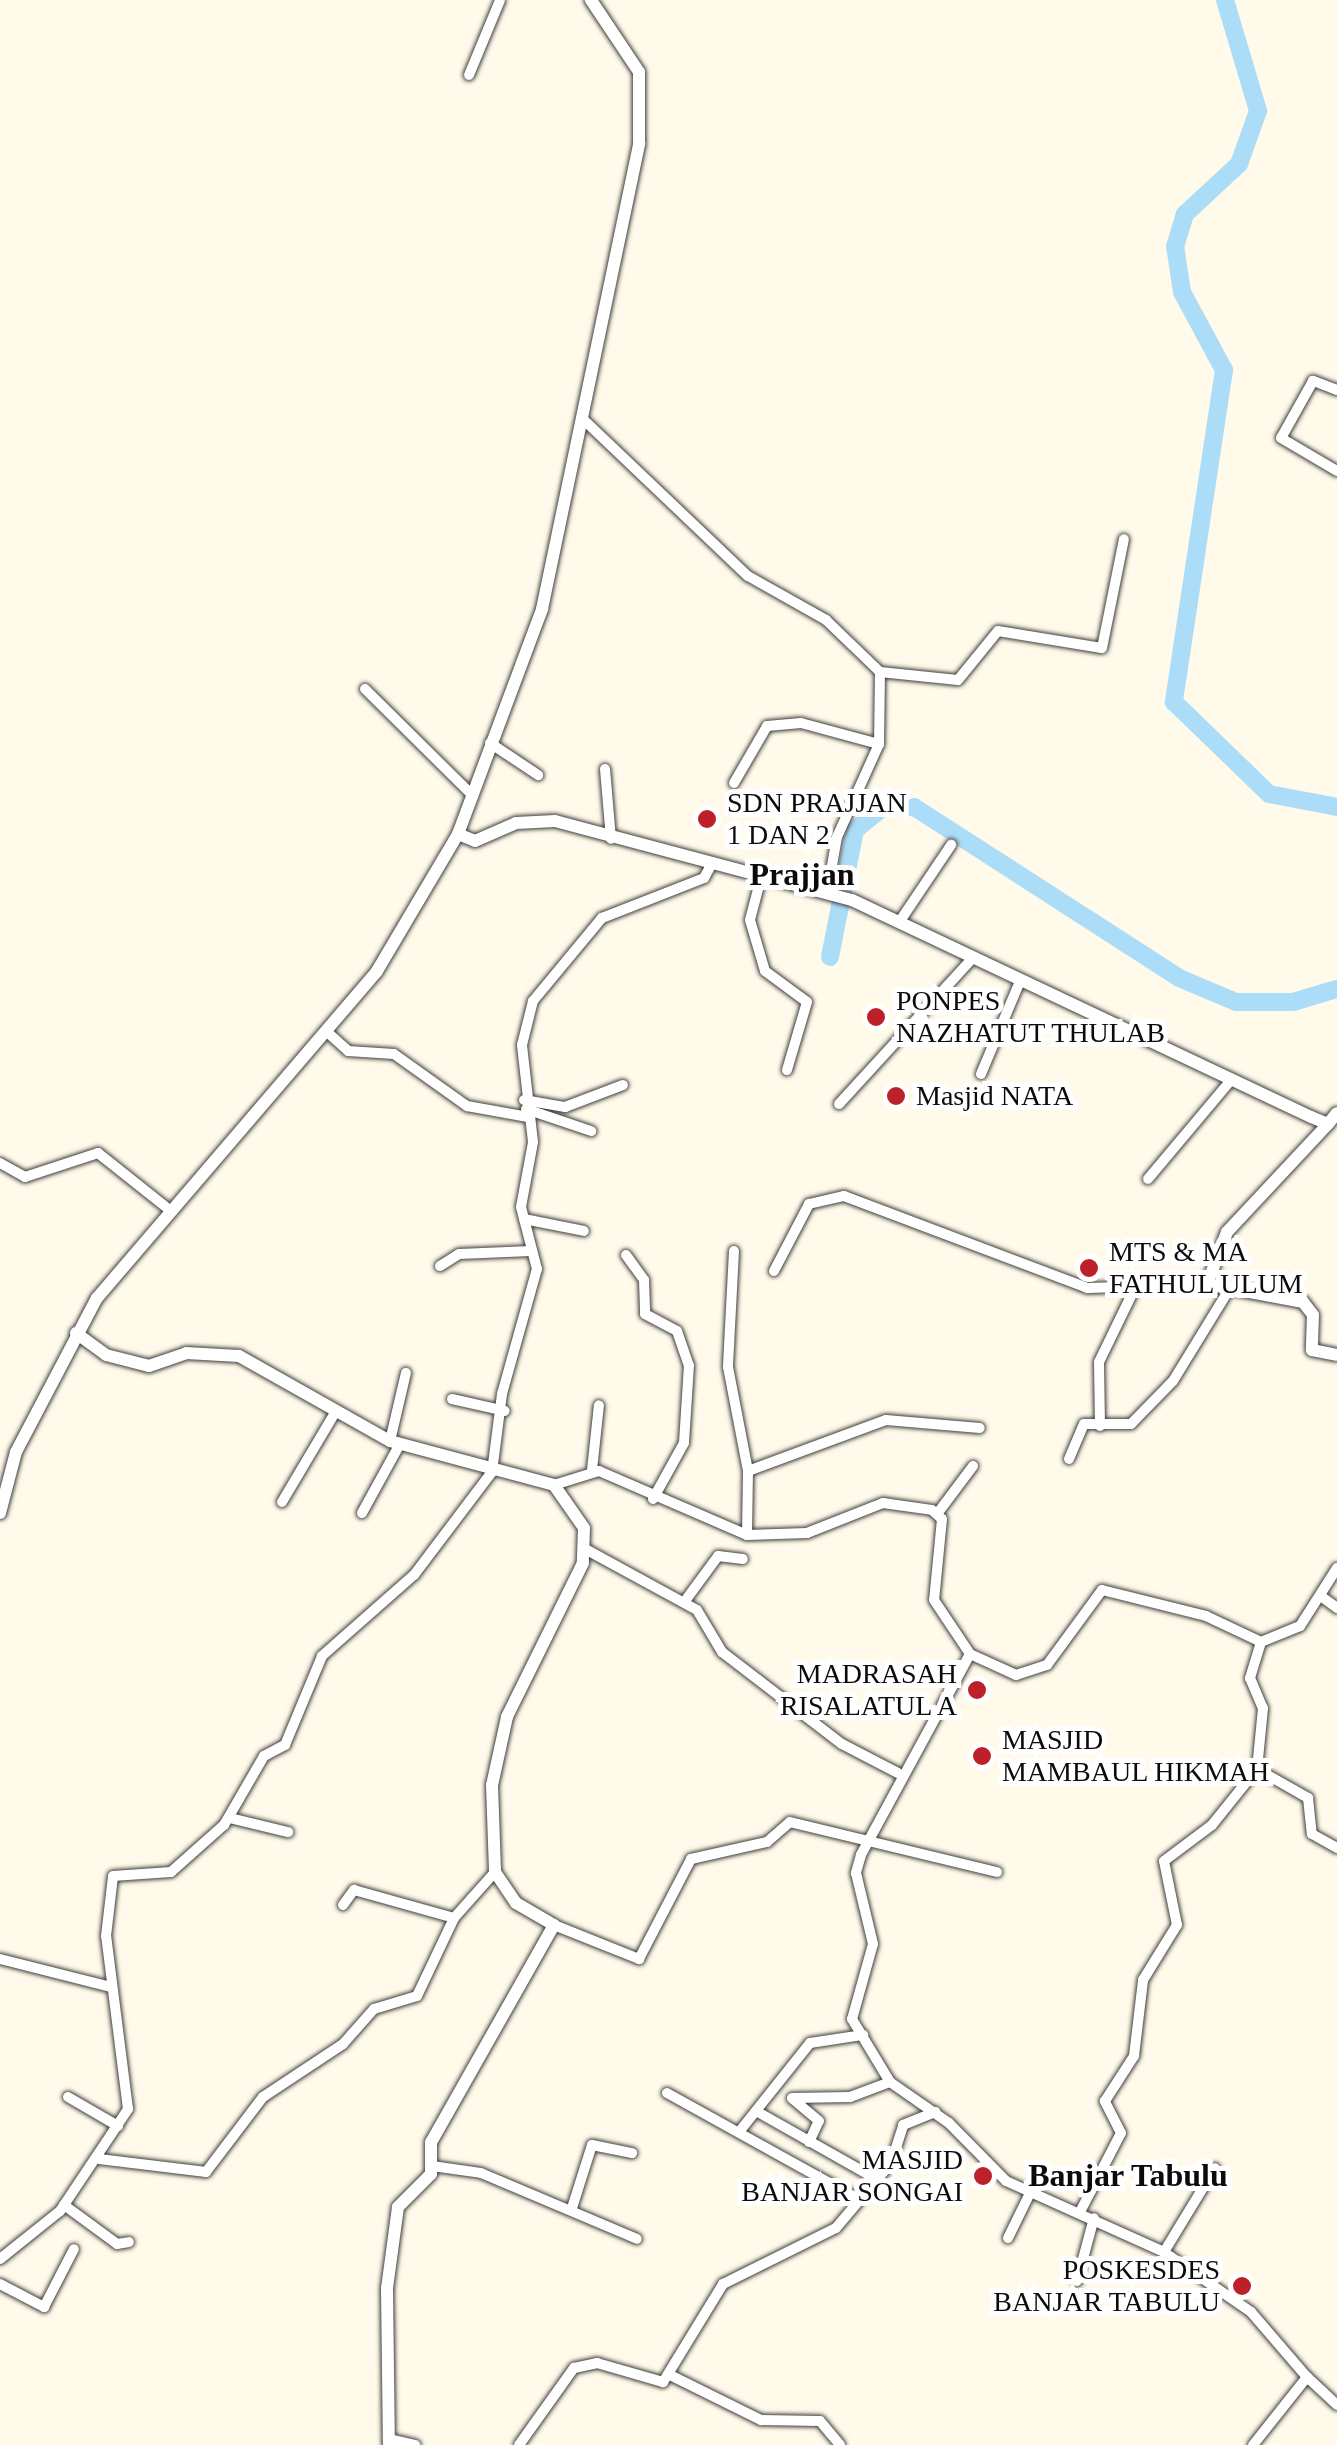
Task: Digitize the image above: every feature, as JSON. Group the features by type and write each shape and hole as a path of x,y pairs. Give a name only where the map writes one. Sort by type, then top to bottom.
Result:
{"street":[{"path":"469,75 500,0"},
{"path":"0,1514 16,1452 76,1333 166,1207 377,971 458,834 490,743 537,631 584,420 642,110 630,50 591,0"},
{"path":"1337,390 1312,381 1280,438 1337,471"},
{"path":"584,420 748,576 826,620 880,672 958,680 998,631 1102,648 1124,539"},
{"path":"830,895 837,837 879,744 880,672"},
{"path":"365,689 471,794"},
{"path":"734,783 767,726 801,723 879,744"},
{"path":"490,743 538,775"},
{"path":"604,769 612,840"},
{"path":"458,834 475,841 516,823 555,821 612,840 713,862 852,900 900,921 970,961 1231,1080 1332,1118 1227,1232 1207,1284"},
{"path":"900,921 952,845"},
{"path":"0,2259 64,2204 99,2159 128,2102 105,1923 113,1876 172,1872 230,1818 264,1756 285,1745 322,1656 414,1576 492,1472 505,1411 502,1394 536,1279 524,1219 524,1024 542,988 614,908 704,878 713,862"},
{"path":"762,878 750,920 765,970 807,1002 787,1070"},
{"path":"839,1104 970,961"},
{"path":"980,1074 1020,981"},
{"path":"326,1031 352,1053 394,1054 467,1106 565,1107 623,1084"},
{"path":"1148,1179 1231,1080"},
{"path":"526,1109 592,1131"},
{"path":"0,1163 25,1176 98,1153 166,1207"},
{"path":"774,1271 809,1204 844,1196 1007,1251 1073,1285 1134,1290 1207,1284 1303,1302 1314,1316 1312,1350 1337,1355"},
{"path":"524,1219 584,1232"},
{"path":"734,1251 728,1367 748,1471 747,1534"},
{"path":"440,1266 459,1254 531,1252"},
{"path":"626,1255 644,1280 646,1314 677,1330 689,1366 684,1443 654,1499"},
{"path":"1069,1459 1084,1424 1131,1424 1173,1381 1230,1288"},
{"path":"1100,1426 1099,1362 1134,1290"},
{"path":"76,1333 106,1355 148,1366 186,1353 239,1356 333,1416 395,1442 492,1472 554,1484 592,1470 654,1499 747,1534 807,1533 883,1502 937,1514"},
{"path":"362,1513 395,1442 406,1373"},
{"path":"452,1399 505,1411"},
{"path":"592,1470 599,1405"},
{"path":"282,1502 333,1416"},
{"path":"748,1471 886,1420 980,1428"},
{"path":"973,1466 937,1514 934,1600 970,1654 1016,1675 1047,1666 1102,1590 1206,1616 1261,1642 1300,1626 1337,1568"},
{"path":"554,1484 587,1550 686,1601 728,1658 842,1744 898,1773"},
{"path":"587,1550 500,1740 495,1872 516,1903 554,1924 639,1959 691,1859 768,1842 790,1822 869,1837 996,1872"},
{"path":"686,1601 718,1556 742,1559"},
{"path":"1322,1597 1337,1608"},
{"path":"1080,2212 1123,2127 1104,2104 1134,2056 1143,1980 1177,1926 1164,1862 1212,1824 1258,1769 1264,1708 1250,1678 1261,1642"},
{"path":"970,1654 898,1773 856,1873 873,1944 851,2013 890,2082 936,2112 1030,2193 1164,2252 1251,2312 1307,2377 1337,2405"},
{"path":"1258,1769 1308,1798 1312,1834 1337,1848"},
{"path":"230,1818 288,1832"},
{"path":"99,2159 206,2172 252,2106 343,2044 374,2009 418,1996 454,1918 495,1872"},
{"path":"343,1905 354,1890 454,1918"},
{"path":"415,2445 389,2442 391,2230 405,2193 432,2166 430,2142 554,1924"},
{"path":"0,1959 111,1988"},
{"path":"740,2132 814,2040 863,2035"},
{"path":"809,2142 820,2121 792,2098 850,2097 890,2082"},
{"path":"667,2093 858,2199"},
{"path":"68,2097 118,2126"},
{"path":"756,2111 876,2179"},
{"path":"519,2445 574,2368 597,2362 654,2385 670,2375 723,2284 820,2240 876,2179 903,2125 936,2112"},
{"path":"572,2208 592,2145 632,2154"},
{"path":"432,2166 481,2173 572,2208 637,2239"},
{"path":"1164,2252 1215,2168"},
{"path":"1008,2238 1030,2193"},
{"path":"64,2204 117,2244 129,2242"},
{"path":"1077,2281 1094,2218"},
{"path":"0,2284 44,2307 74,2249"},
{"path":"670,2375 761,2420 820,2421 840,2445"},
{"path":"1253,2445 1307,2377"}],"waterway":[{"path":"1225,0 1258,111 1239,164 1185,214 1175,246 1182,292 1224,370 1174,702 1269,794 1337,807"},
{"path":"830,957 855,830 882,808 914,807 1179,978 1236,1002 1293,1002 1337,989"}],"place":[{"name":"SDN PRAJJAN 1 DAN 2","path":"707,819"},
{"name":"PONPES NAZHATUT THULAB","path":"876,1017"},
{"name":"Masjid NATA","path":"896,1096"},
{"name":"MTS & MA FATHUL ULUM","path":"1089,1268"},
{"name":"MADRASAH RISALATUL A","path":"977,1690"},
{"name":"MASJID MAMBAUL HIKMAH","path":"982,1756"},
{"name":"MASJID BANJAR SONGAI","path":"983,2176"},
{"name":"POSKESDES BANJAR TABULU","path":"1242,2286"}],"district":[{"name":"Prajjan","path":"802,874"},
{"name":"Banjar Tabulu","path":"1128,2175"}]}
